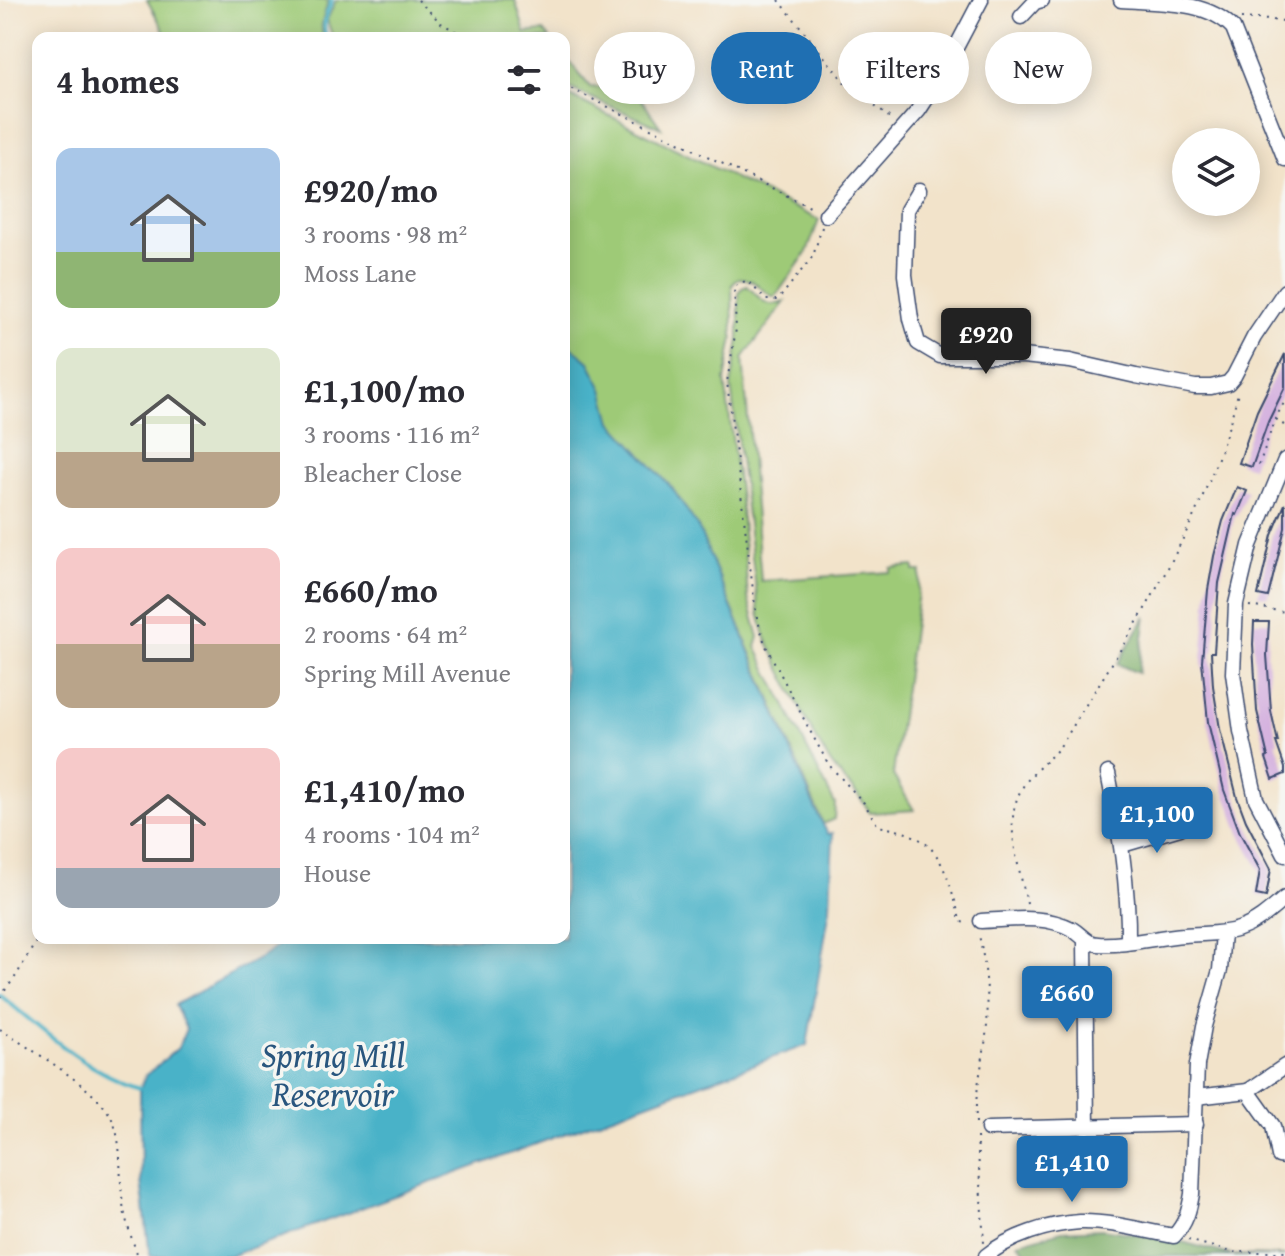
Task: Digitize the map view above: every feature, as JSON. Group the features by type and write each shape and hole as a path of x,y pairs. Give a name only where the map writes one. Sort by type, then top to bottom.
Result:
{"street":[{"path":"826,215 905,128 940,78 981,0"},
{"path":"1021,17 1035,2 1042,0"},
{"path":"1121,0 1189,5 1211,9 1224,17 1233,28 1285,159"},
{"path":"919,190 907,210 905,275 918,343 933,354 946,357 1023,356 1070,361 1195,387 1211,387 1228,383 1234,376 1254,337 1285,291"},
{"path":"1285,460 1250,545 1236,604 1233,673 1241,731 1256,799 1285,855"},
{"path":"1108,773 1129,900 1128,942"},
{"path":"1122,845 1180,828"},
{"path":"978,922 1029,918 1072,930 1085,941 1096,944 1128,942 1186,934 1223,933 1241,928 1264,916 1285,898"},
{"path":"986,1256 1015,1238 1079,1222 1174,1236 1186,1220 1191,1204 1197,1065 1220,970 1223,933"},
{"path":"1085,941 1087,1127"},
{"path":"1196,1097 1248,1091 1285,1066"},
{"path":"1248,1091 1273,1126 1279,1156 1285,1157"},
{"path":"988,1129 1196,1124"}],"path":[{"path":"418,0 441,23 457,32"},
{"path":"779,0 846,84 882,114 905,128"},
{"path":"1224,17 1285,21"},
{"path":"570,88 826,215 813,256 778,300 766,300 748,281 734,287 736,329 727,382 756,614 765,644 829,765 864,803 878,826 918,835 932,849 954,897 961,922 978,922 988,1004 982,1068 974,1101 986,1256"},
{"path":"1029,918 1012,825 1018,795 1022,786 1059,747 1153,599 1197,510 1221,451 1240,388"},
{"path":"1259,465 1275,419 1285,401"},
{"path":"1275,419 1285,426"},
{"path":"1236,604 1285,612"},
{"path":"0,997 34,944"},
{"path":"0,1029 93,1095 111,1115 118,1137 122,1198 128,1230 138,1256"},
{"path":"1174,1236 1232,1252 1285,1252"}],"green space":[{"path":"147,0 329,0 322,32 165,32"},
{"path":"336,0 515,0 525,32 331,32 327,20"},
{"path":"570,62 590,87 594,87 594,99 570,89"},
{"path":"570,96 819,220 807,252 775,297 745,279 739,278 732,285 733,338 725,381 741,506 748,598 759,637 756,647 835,804 834,819 823,824 698,527 672,488 612,422 603,389 589,362 570,346"},
{"path":"606,104 645,104 661,128"},
{"path":"747,286 767,303 785,302 743,358 761,581 891,572 891,568 914,566 914,571 921,571 893,775 914,810 870,813 828,759 765,636 759,613 731,386 739,340 739,293"},
{"path":"1146,616 1138,673 1117,664"},
{"path":"1102,1229 1175,1240 1231,1255 1285,1256 1029,1256 1018,1243 1062,1231"}],"water":[{"name":"Spring Mill Reservoir","path":"570,346 589,362 603,389 612,422 672,488 698,527 817,813 828,834 833,833 830,908 807,1045 230,1256 150,1256 141,1181 140,1088 145,1076 178,1048 186,1029 175,1005 267,954 279,944 570,944"}],"building":[{"path":"1285,354 1285,387 1252,467 1239,463 1257,411"},
{"path":"1237,487 1247,491 1235,514 1219,583 1214,652 1211,652 1213,686 1237,797 1271,869 1266,897 1256,895 1260,870 1240,833 1224,790 1208,722 1202,661 1214,556 1223,521"},
{"path":"1285,504 1285,528 1268,597 1258,595 1272,535"},
{"path":"1254,622 1269,622 1267,655 1271,711 1276,742 1285,768 1285,774 1273,779 1257,711"}],"waterway":[{"path":"325,32 332,0"},
{"path":"0,995 83,1061 140,1088"}]}
